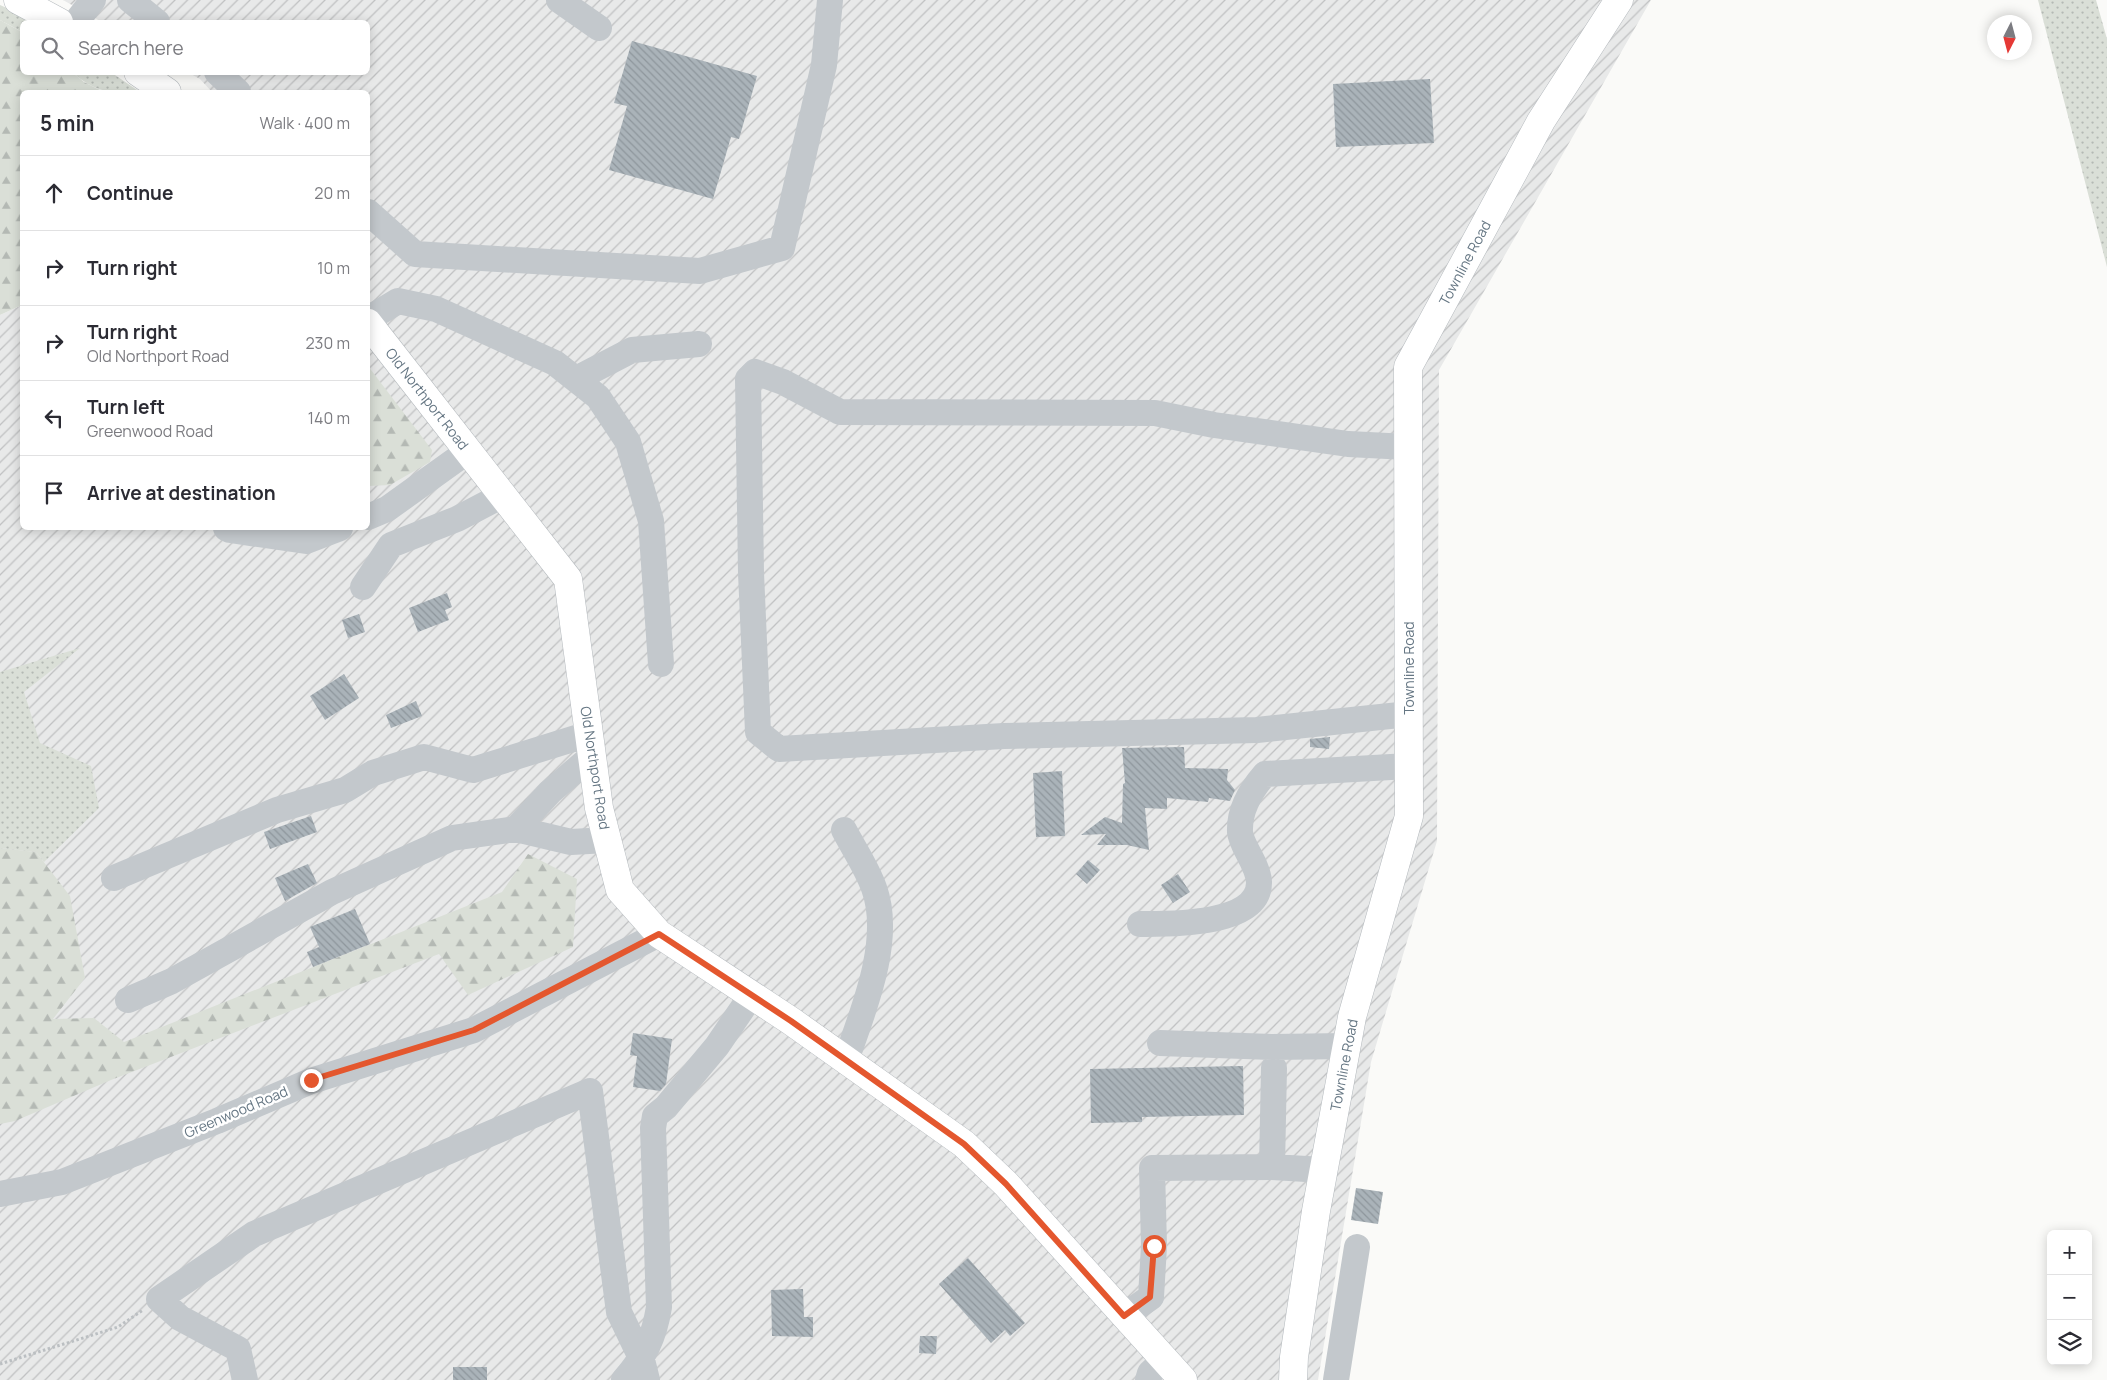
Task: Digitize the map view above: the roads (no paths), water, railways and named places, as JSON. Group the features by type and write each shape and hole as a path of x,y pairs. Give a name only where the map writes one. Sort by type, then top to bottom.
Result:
{"main road":[{"path":"18,0 55,20"},
{"name":"Townline Road","path":"1293,1380 1294,1357 1324,1170 1352,1017 1409,816 1408,367 1542,121 1619,0"},
{"path":"142,75 164,90"},
{"name":"Old Northport Road","path":"370,326 568,579 599,808 620,890 659,934 846,1060 964,1144 1006,1184 1124,1316 1156,1370 1183,1380"}],"street":[{"path":"78,20 93,0"},
{"path":"130,0 155,20"},
{"path":"559,0 599,28"},
{"path":"370,214 415,254 700,271 782,248 824,65 830,0"},
{"path":"220,75 236,90"},
{"path":"370,318 398,301 436,308 555,363 598,397 628,442 651,521 661,664"},
{"path":"576,380 632,350 700,344"},
{"path":"1408,447 1339,442 1214,425 1155,413 840,412 783,382 755,372 748,379 752,583 758,732 780,749 1004,736 1257,730 1409,714"},
{"path":"370,516 387,509 468,451"},
{"path":"363,587 391,545 457,519 503,495"},
{"path":"230,530 306,541 335,530"},
{"path":"516,829 590,745"},
{"path":"114,878 277,810 345,790 373,773 424,757 473,770 590,745"},
{"path":"1140,924 1179,924 1216,919 1238,911 1252,901 1259,883 1254,862 1240,833 1244,806 1254,786 1265,774 1409,766"},
{"path":"128,1000 172,981 332,892 452,838 516,829 571,842 607,840"},
{"path":"844,830 875,889 881,929 870,988 846,1060"},
{"name":"Greenwood Road","path":"0,1194 62,1182 217,1121 311,1080 474,1030 659,934"},
{"path":"624,1380 644,1370 659,1307 653,1128 655,1116 666,1107 713,1052 751,996"},
{"path":"1160,1043 1272,1047 1347,1046"},
{"path":"1272,1166 1274,1068"},
{"path":"245,1380 238,1349 180,1318 159,1299 254,1234 590,1091 620,1312 644,1370"},
{"path":"1124,1316 1148,1301 1152,1289 1154,1246 1152,1168 1272,1166 1324,1170"},
{"path":"1336,1380 1358,1247"}]}
